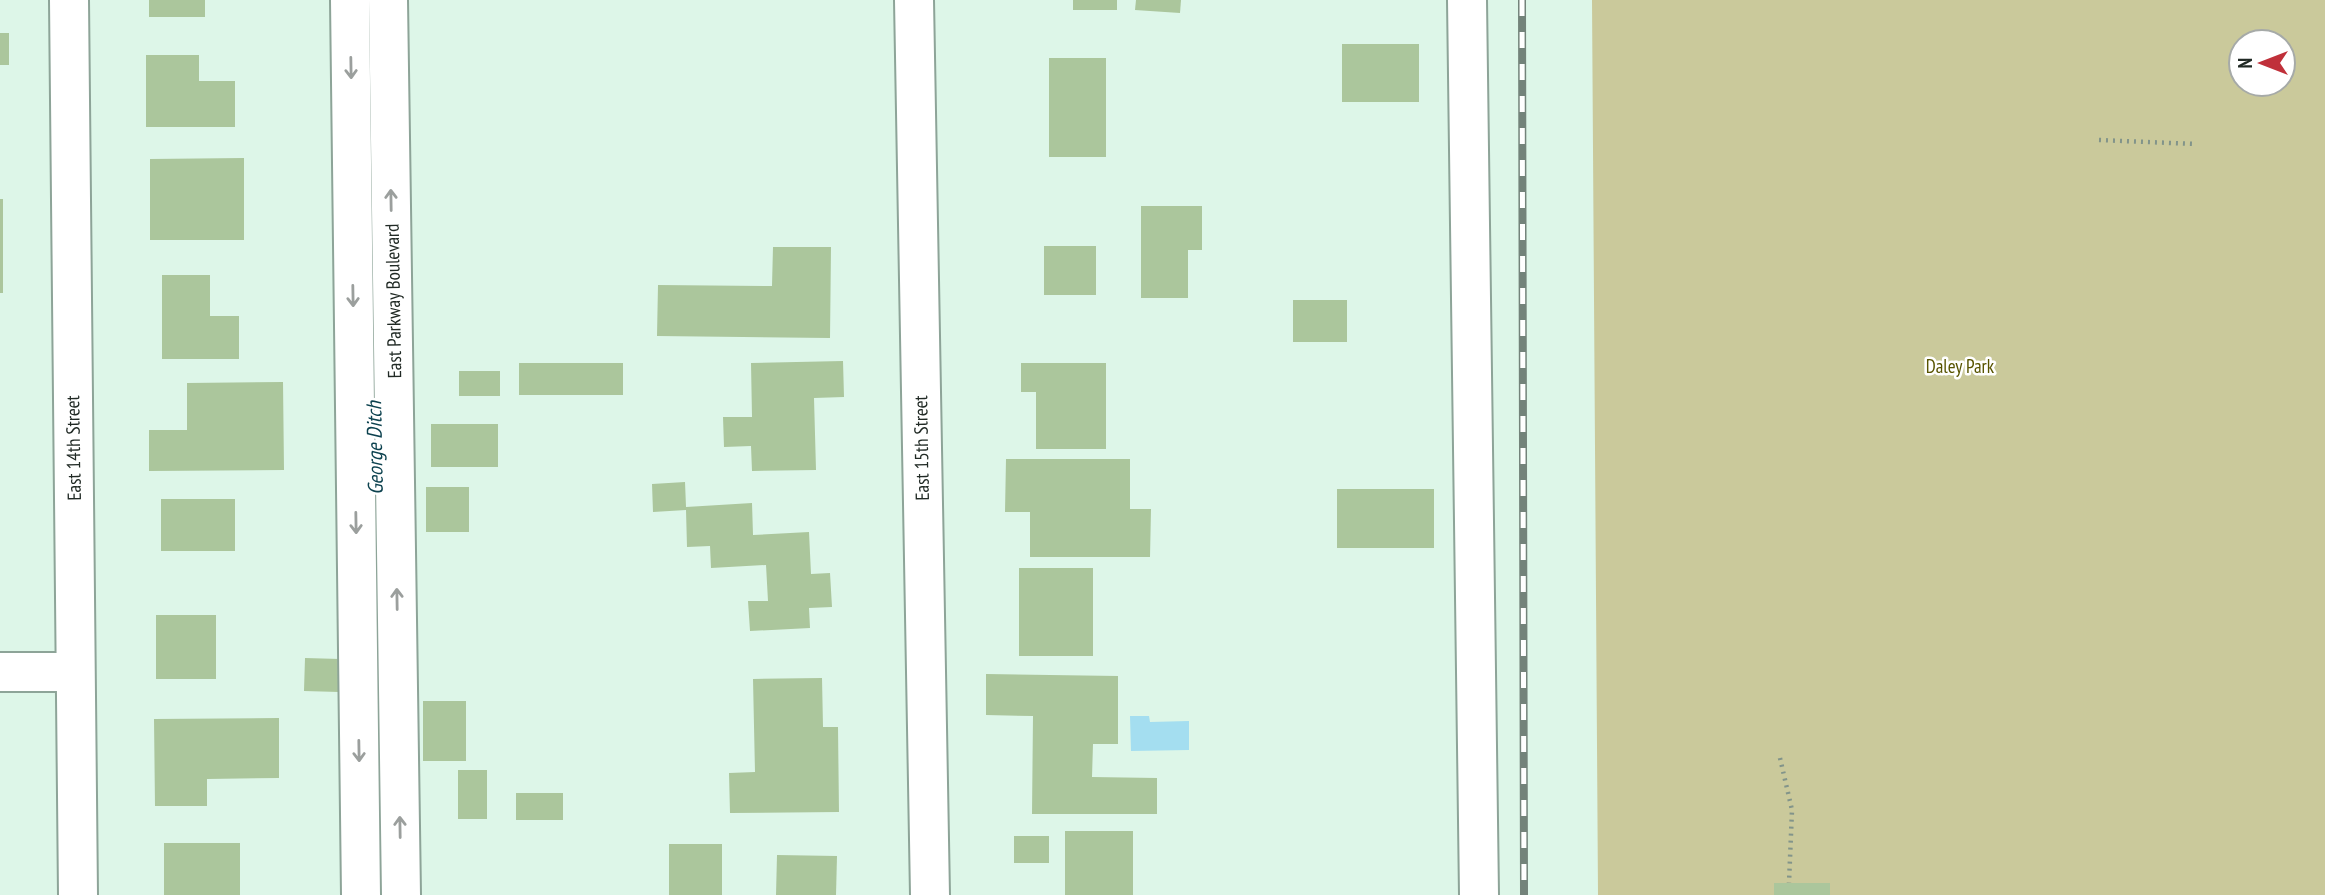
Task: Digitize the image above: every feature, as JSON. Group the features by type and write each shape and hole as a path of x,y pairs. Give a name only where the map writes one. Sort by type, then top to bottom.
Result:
{"street":[{"name":"East 14th Street","path":"69,0 78,895"},
{"name":"East Parkway Boulevard","path":"350,0 361,895"},
{"name":"East Parkway Boulevard","path":"388,0 401,895"},
{"name":"East 15th Street","path":"914,0 930,895"},
{"path":"1467,0 1479,895"},
{"path":"0,672 75,672"}],"path":[{"path":"2099,141 2196,144"},
{"path":"1780,758 1792,810 1790,883"}],"green space":[{"name":"Daley Park","path":"1592,0 2325,0 2325,895 1598,895"}],"water":[{"path":"1130,716 1149,716 1150,722 1189,721 1189,750 1131,751"}],"building":[{"path":"149,0 205,0 205,17 149,17"},
{"path":"1073,0 1117,0 1117,10 1073,10"},
{"path":"1136,0 1181,0 1180,13 1135,10"},
{"path":"0,33 9,33 9,65 0,65"},
{"path":"1342,44 1419,44 1419,102 1342,102"},
{"path":"146,55 199,55 199,81 235,81 235,127 146,127"},
{"path":"1049,58 1106,58 1106,157 1049,157"},
{"path":"244,158 244,240 150,240 150,159"},
{"path":"0,199 3,199 3,293 0,293"},
{"path":"1141,206 1202,206 1202,250 1188,250 1188,298 1141,298"},
{"path":"1044,246 1096,246 1096,295 1044,295"},
{"path":"773,247 831,247 830,338 657,336 658,285 772,286"},
{"path":"162,275 210,275 210,316 239,316 239,359 162,359"},
{"path":"1293,300 1347,300 1347,342 1293,342"},
{"path":"843,361 844,397 814,398 816,470 752,471 751,446 724,447 723,417 752,417 751,363"},
{"path":"519,363 623,363 623,395 519,395"},
{"path":"1021,363 1106,363 1106,449 1036,449 1036,392 1021,392"},
{"path":"459,371 500,371 500,396 459,396"},
{"path":"283,382 284,470 149,471 149,430 187,430 187,383"},
{"path":"431,424 498,424 498,467 431,467"},
{"path":"1006,459 1130,459 1130,509 1151,509 1150,557 1030,557 1030,512 1005,512"},
{"path":"685,482 686,507 752,503 753,535 809,532 811,574 830,573 832,607 809,608 810,628 750,631 748,601 768,601 766,565 711,568 710,546 687,547 686,510 653,512 652,484"},
{"path":"426,487 469,487 469,532 426,532"},
{"path":"1337,489 1434,489 1434,548 1337,548"},
{"path":"161,499 235,499 235,551 161,551"},
{"path":"1019,568 1093,568 1093,656 1019,656"},
{"path":"156,615 216,615 216,679 156,679"},
{"path":"305,658 340,659 339,692 304,691"},
{"path":"986,674 1118,676 1118,744 1093,744 1092,777 1157,778 1157,814 1032,814 1033,716 986,715"},
{"path":"822,678 823,727 838,727 839,812 730,813 729,773 755,772 753,679"},
{"path":"423,701 466,701 466,761 423,761"},
{"path":"279,718 279,778 207,779 207,806 155,806 154,719"},
{"path":"458,770 487,770 487,819 458,819"},
{"path":"516,793 563,793 563,820 516,820"},
{"path":"1065,831 1133,831 1133,895 1065,895"},
{"path":"1014,836 1049,836 1049,863 1014,863"},
{"path":"164,843 240,843 240,895 164,895"},
{"path":"669,844 722,844 722,895 669,895"},
{"path":"777,855 837,856 836,895 776,895"},
{"path":"1774,883 1830,883 1830,895 1774,895"}],"waterway":[{"name":"George Ditch","path":"377,560 381,895"}],"railway":[{"path":"1522,0 1524,895"}]}
